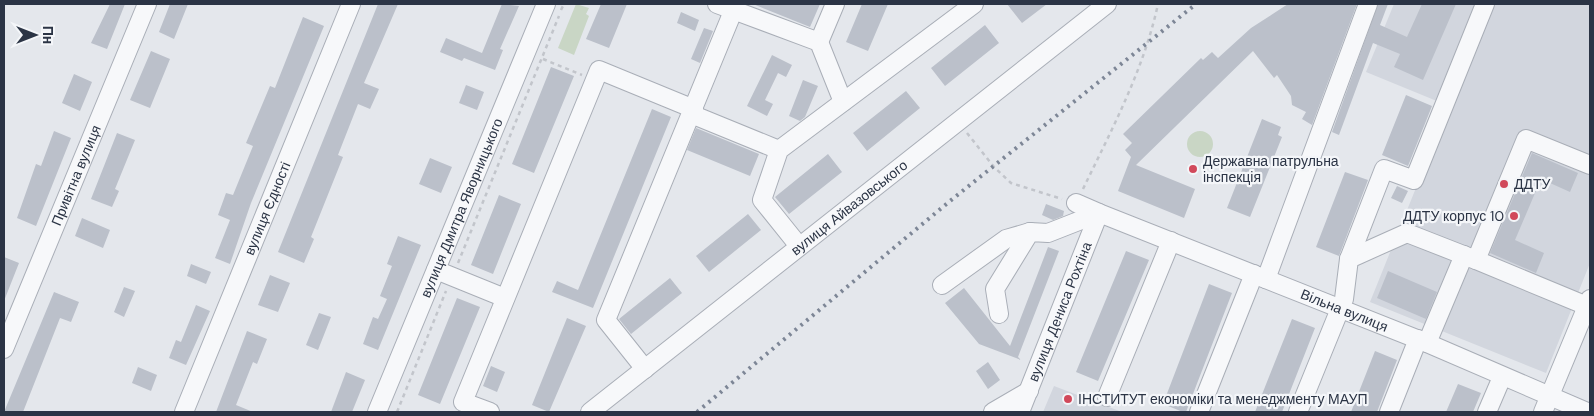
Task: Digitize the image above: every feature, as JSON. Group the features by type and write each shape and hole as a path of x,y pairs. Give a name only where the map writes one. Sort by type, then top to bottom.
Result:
{"street":[{"name":"Привітна вулиця","path":"4,349 147,4"},
{"name":"вулиця Єдності","path":"184,412 351,4"},
{"name":"вулиця Дмитра Яворницького","path":"377,412 444,273 526,52 546,4"},
{"path":"835,4 819,42 843,102"},
{"path":"799,246 762,200 779,150 974,4"},
{"name":"вулиця Айвазовського","path":"590,412 1107,4"},
{"path":"1199,412 1260,277 1368,4"},
{"path":"1298,412 1344,299 1349,259 1384,169 1414,180 1485,4"},
{"path":"645,368 606,320 692,111 729,6 819,42"},
{"path":"490,412 463,402 599,70 779,150"},
{"path":"1389,412 1423,341 1470,258 1526,139 1590,165"},
{"name":"Вільна вулиця","path":"1076,203 1423,341 1502,377 1546,405 1587,412"},
{"path":"942,285 1006,239 1030,232 1048,234 1099,213"},
{"name":"вулиця Дениса Рохтіна","path":"1020,412 1099,213"},
{"path":"999,314 995,289 1030,232"},
{"path":"1349,259 1407,233 1589,302 1546,405"},
{"path":"1107,397 1171,241"},
{"path":"444,273 505,298"},
{"path":"1487,412 1502,377"},
{"path":"993,412 1029,391"}],"path":[{"path":"397,412 444,273 542,59 564,4"},
{"path":"957,121 994,167 1011,182 1076,203 1116,122 1150,41 1158,4"},
{"path":"526,52 595,80"}],"shaded area":[{"name":"ДДТУ","path":"1394,4 1590,4 1590,263 1546,373 1370,302 1449,106 1366,72"},
{"name":"ІНСТИТУТ економіки та менеджменту МАУП","path":"1054,386 1122,412 1043,412"}],"green space":[{"path":"576,4 589,8 586,14 589,16 574,55 558,48"},
{"path":"1200,131 1210,134 1213,144 1210,154 1200,157 1190,154 1187,144 1190,134"}],"building":[{"path":"110,4 125,4 107,49 91,43"},
{"path":"170,4 188,4 174,39 159,32"},
{"path":"378,4 398,4 364,83 379,89 370,109 358,104 338,155 343,157 311,237 314,239 304,263 278,252"},
{"path":"502,4 519,6 500,49 503,50 495,70 464,58 462,61 440,52 446,38 482,53"},
{"path":"601,4 627,4 609,48 586,39"},
{"path":"753,4 820,4 810,27"},
{"path":"862,4 888,4 868,51 846,42"},
{"path":"1007,4 1047,4 1022,23"},
{"path":"1288,4 1357,4 1312,125 1302,119 1306,112 1292,105 1291,96 1277,75 1274,78 1253,51 1136,165 1195,189 1184,218 1118,191 1131,157 1125,150 1132,143 1123,134 1201,58 1203,60 1212,52 1218,58 1251,28"},
{"path":"1378,4 1388,4 1380,25 1407,37 1422,4 1456,4 1423,80 1394,67 1400,54 1373,43 1339,135 1332,132"},
{"path":"681,12 699,20 695,31 677,23"},
{"path":"303,17 324,26 251,203 230,264 215,258 230,220 218,215 226,193 233,195 253,146 246,143 270,86 275,88"},
{"path":"985,25 999,43 945,86 931,68"},
{"path":"704,28 713,31 700,63 691,59"},
{"path":"151,51 170,59 150,108 130,100"},
{"path":"772,55 792,65 786,77 778,73 765,100 773,104 767,116 747,106"},
{"path":"551,67 574,76 534,173 512,164"},
{"path":"74,74 92,82 80,111 62,103"},
{"path":"803,80 818,86 805,117 800,121 789,116"},
{"path":"466,85 484,92 477,110 459,103"},
{"path":"906,91 920,108 867,151 853,133"},
{"path":"1406,95 1432,106 1408,166 1382,155"},
{"path":"652,109 671,117 593,308 552,292 557,281 578,290"},
{"path":"1262,119 1281,127 1278,135 1282,137 1250,217 1227,208"},
{"path":"696,128 759,154 750,176 687,150"},
{"path":"54,131 71,138 36,226 17,218 36,164 41,166"},
{"path":"117,133 135,140 115,189 119,191 112,207 91,199"},
{"name":"ДДТУ корпус 10","path":"1532,153 1578,173 1570,192 1541,179 1515,240 1544,253 1536,273 1490,253"},
{"path":"828,154 842,172 789,214 775,197"},
{"path":"430,158 452,167 441,193 419,184"},
{"path":"1345,172 1368,180 1339,256 1316,247"},
{"path":"1397,186 1408,191 1402,203 1391,198"},
{"path":"499,195 521,204 493,274 471,265"},
{"path":"1046,204 1064,211 1063,216 1053,220 1042,215"},
{"path":"748,214 761,230 709,272 696,256"},
{"path":"82,218 110,230 103,248 75,236"},
{"path":"398,236 421,245 378,350 363,344 373,317 378,319 387,299 380,296 392,266 387,264"},
{"path":"1048,247 1059,251 1018,357 1021,360 979,344 945,303 964,288 1010,346"},
{"path":"1126,251 1149,260 1098,381 1076,372"},
{"path":"4,257 19,263 4,301"},
{"path":"191,264 211,272 206,284 187,276"},
{"path":"1388,271 1437,292 1426,319 1377,298"},
{"path":"270,275 290,283 278,312 258,305"},
{"path":"670,278 682,293 631,334 619,319"},
{"path":"1209,284 1232,293 1186,412 1183,412 1163,404"},
{"path":"124,287 135,291 124,317 114,312"},
{"path":"54,292 79,302 71,322 60,318 23,412 4,412"},
{"path":"457,298 480,307 440,404 418,395"},
{"path":"196,305 210,311 186,365 169,358 176,340 181,342"},
{"path":"319,313 331,317 318,350 306,345"},
{"path":"567,318 586,326 549,412 532,405"},
{"path":"1292,319 1315,328 1282,412 1255,412"},
{"path":"247,331 267,339 257,364 253,362 236,405 253,412 216,412"},
{"path":"1375,351 1397,360 1377,412 1351,412"},
{"path":"988,362 1000,380 988,389 976,371"},
{"path":"491,366 505,372 497,392 483,386"},
{"path":"138,367 157,375 151,391 132,383"},
{"path":"346,372 365,380 352,412 331,412"},
{"path":"1458,384 1481,393 1473,412 1446,412"}],"railway":[{"path":"697,412 950,201 1196,4"}],"place":[{"name":"Державна патрульна інспекція","path":"1193,169"},
{"name":"ДДТУ","path":"1504,184"},
{"name":"ДДТУ корпус 10","path":"1514,216"},
{"name":"ІНСТИТУТ економіки та менеджменту МАУП","path":"1068,399"}]}
